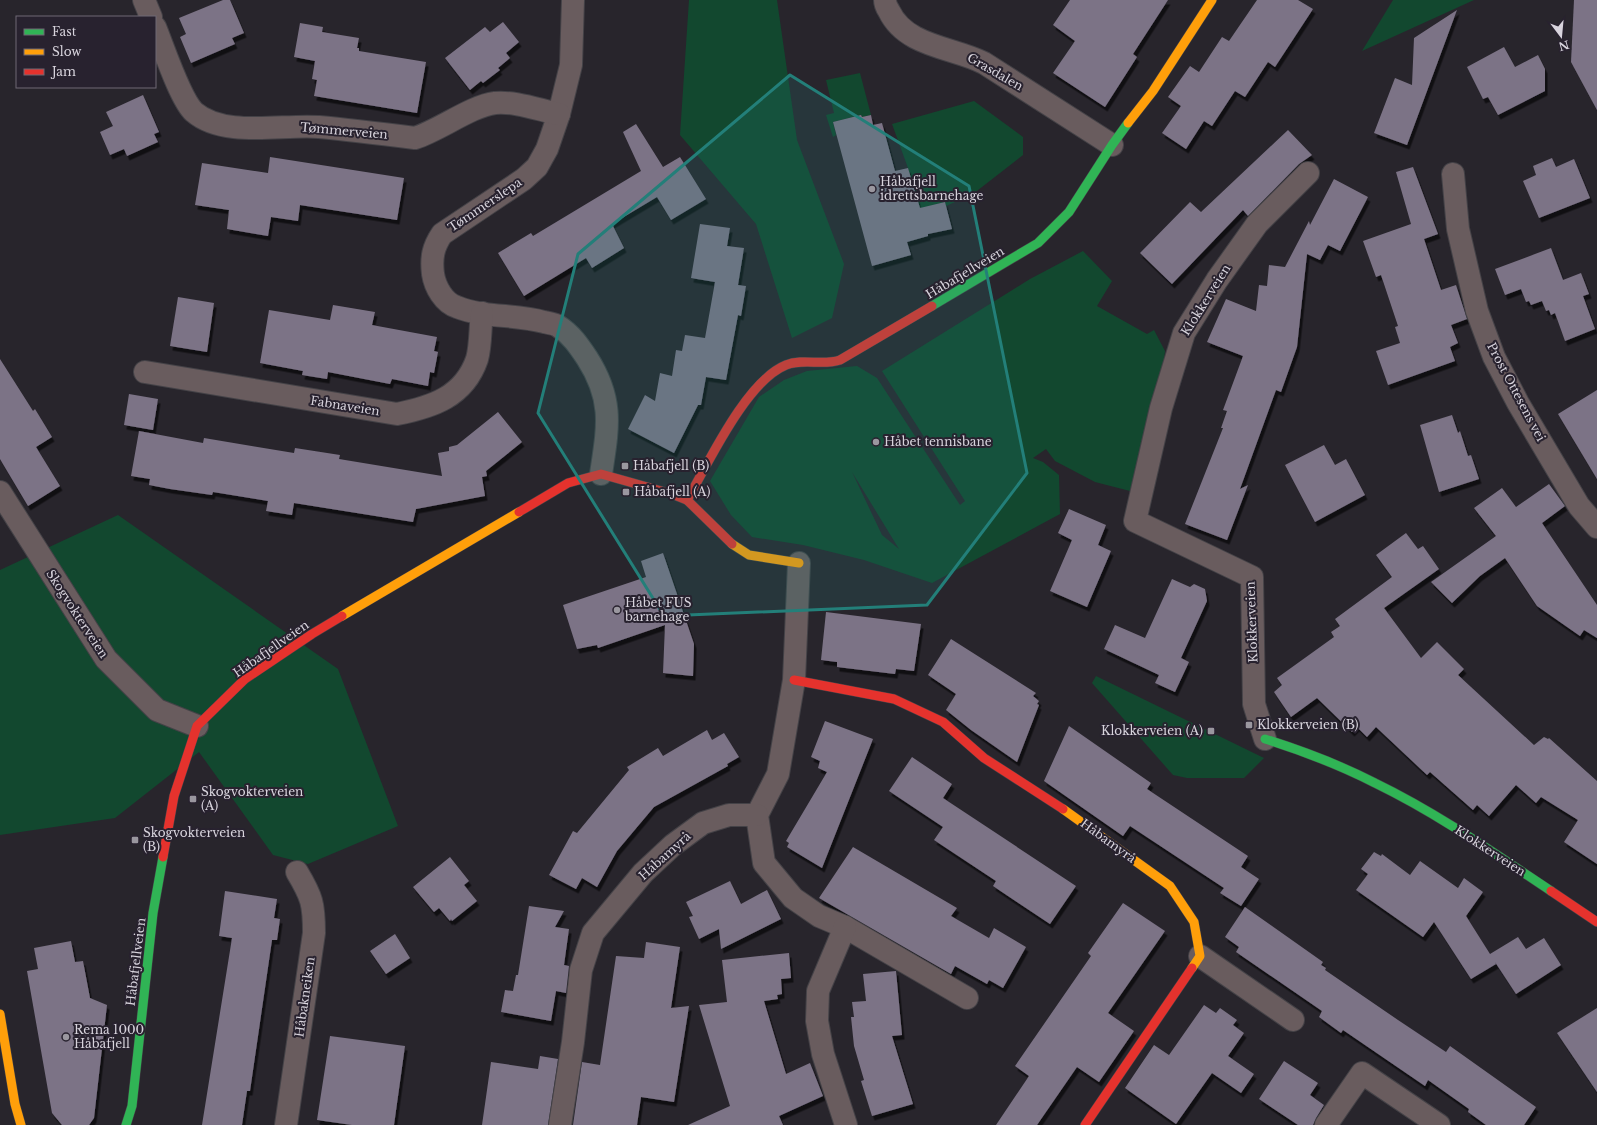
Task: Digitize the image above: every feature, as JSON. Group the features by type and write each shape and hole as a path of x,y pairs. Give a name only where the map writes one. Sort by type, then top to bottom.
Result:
{"street":[{"path":"144,0 151,16"},
{"name":"Tømmerslepa","path":"573,0 571,65 559,114 547,149 538,167 524,179 442,234 434,246 432,263 434,282 442,296 456,307 482,313 529,318 557,325 577,342 597,373 607,400 608,430 601,474"},
{"name":"Grasdalen","path":"885,0 893,20 907,33 927,43 969,55 984,63 1112,145"},
{"name":"Håbafjellveien","path":"687,500 742,407 767,376 782,366 804,361 832,362 854,353 1038,243 1069,212 1112,145 1153,91 1212,0"},
{"name":"Tømmerveien","path":"156,29 184,98 194,111 206,120 222,126 317,127 415,138 430,133 476,109 494,103 508,103 559,114"},
{"name":"Klokkerveien","path":"1308,173 1257,224 1217,280 1184,333 1161,408 1135,521 1252,577 1254,704 1265,739 1299,750 1350,772 1409,801 1485,847 1597,922"},
{"name":"Prost Ottesens vei","path":"1453,174 1458,229 1477,310 1494,357 1518,403 1579,506 1597,528"},
{"name":"Fabnaveien","path":"145,372 397,414 420,410 442,401 459,388 469,375 477,358 482,313"},
{"path":"601,474 687,500 733,545 749,555 799,563 794,680 778,774 757,815 764,863 793,898 819,916 845,927 967,998"},
{"name":"Håbafjellveien","path":"126,1125 132,1106 153,913 172,803 197,726 245,679 312,634 568,483 601,474"},
{"name":"Skogvokterveien","path":"0,492 106,659 157,710 197,726"},
{"name":"Håbamyrå","path":"794,680 894,699 943,722 984,758 1062,808 1170,886 1194,922 1200,956"},
{"name":"Håbamyrå","path":"560,1125 574,1042 581,970 592,933 643,873 673,845 703,823 729,815 757,815"},
{"name":"Håbakneiken","path":"286,1125 314,933 314,910 311,895 297,872"},
{"path":"845,927 818,990 817,1021 823,1054 846,1125"},
{"path":"1085,1125 1200,956 1293,1020"},
{"path":"0,1014 15,1104 21,1125"},
{"path":"1326,1125 1362,1073 1439,1125"}],"highlighted area":[{"path":"790,75 969,186 1027,473 927,605 664,616 538,413 578,254"}],"green space":[{"path":"689,0 777,0 797,140 844,264 832,318 792,338 756,224 680,135"},
{"path":"1393,0 1474,0 1362,51"},
{"path":"860,73 871,115 862,117 861,115 833,122 836,135 833,137 826,115 834,113 826,80"},
{"path":"974,101 1023,137 1023,155 973,194 946,206 945,202 930,206 920,212 908,168 892,124"},
{"path":"1083,251 1112,281 1097,306 1147,334 1154,330 1165,351 1162,379 1130,491 1095,482 1055,461 1046,449 1033,458 1043,462 1059,475 1060,514 932,583 864,560 803,545 752,537 731,515 710,481 759,397 784,380 807,371 857,366 877,378 960,505 965,501 882,371 1030,279","holes":["852,472 899,549 882,535"]},
{"path":"118,515 338,669 398,826 308,864 273,855 199,752 115,818 0,835 0,570"},
{"path":"1096,676 1264,758 1244,778 1187,778 1173,775 1092,683"}],"building":[{"path":"223,0 230,0 244,33 232,38 235,44 191,63 180,37 186,34 179,18"},
{"path":"1070,0 1168,0 1133,54 1137,57 1105,107 1053,73 1075,41 1053,25"},
{"path":"1257,0 1298,0 1313,9 1275,67 1268,62 1245,97 1235,91 1212,126 1204,121 1186,149 1162,133 1181,106 1168,97 1190,66 1199,72 1222,37 1229,41"},
{"path":"1574,0 1597,0 1597,110 1571,62"},
{"path":"1457,10 1407,145 1374,133 1395,78 1412,85 1414,38"},
{"path":"503,22 519,42 506,53 510,58 498,68 500,70 483,83 481,81 470,90 445,58 485,27 490,32"},
{"path":"300,23 323,27 322,32 359,38 357,48 359,48 359,51 426,62 417,113 314,96 317,80 312,79 315,61 294,57"},
{"path":"1504,47 1515,67 1538,55 1545,69 1545,91 1498,115 1488,97 1483,99 1467,67"},
{"path":"143,95 159,132 154,134 158,142 127,156 124,149 110,155 100,132 113,126 106,112"},
{"path":"861,115 862,117 871,115 873,125 882,123 895,171 908,168 920,208 945,202 952,229 928,234 928,236 907,242 911,255 872,266 833,122"},
{"path":"636,124 663,167 680,157 706,199 671,220 657,197 612,224 624,248 592,268 586,258 524,296 498,253 531,233 533,236 641,171 623,132"},
{"path":"1288,130 1312,155 1299,164 1248,216 1243,210 1172,284 1140,253 1190,202 1201,212"},
{"path":"270,157 404,178 397,220 300,205 298,221 271,217 268,236 227,229 229,210 195,205 202,163 268,173"},
{"path":"1552,158 1556,167 1574,159 1590,198 1539,218 1523,181 1536,175 1533,166"},
{"path":"1413,167 1438,234 1424,239 1441,290 1456,285 1467,319 1451,325 1458,343 1450,347 1455,361 1388,385 1376,351 1400,343 1395,327 1398,326 1381,275 1376,277 1363,241 1411,224 1396,172"},
{"path":"1334,179 1368,197 1340,251 1328,245 1320,260 1307,254 1297,347 1281,392 1276,390 1240,489 1248,485 1227,540 1185,524 1223,428 1221,428 1227,411 1223,410 1243,356 1207,342 1226,299 1256,311 1259,285 1267,286 1269,265 1285,267 1309,221 1310,225"},
{"path":"700,224 730,228 727,246 744,248 738,285 746,286 741,316 738,315 726,380 706,377 701,405 698,405 674,453 628,429 645,395 655,401 660,373 672,376 676,350 682,351 685,335 705,338 715,282 691,278"},
{"path":"1551,248 1563,280 1581,273 1589,294 1583,296 1595,329 1565,341 1555,313 1551,315 1549,310 1546,311 1542,301 1531,305 1529,301 1526,302 1521,289 1505,295 1495,269"},
{"path":"178,297 214,303 207,352 170,346"},
{"path":"333,305 375,312 372,325 437,337 434,351 438,352 434,373 430,372 428,386 392,379 390,384 328,372 327,379 302,375 303,371 260,363 269,310 330,320"},
{"path":"0,359 33,411 35,409 52,437 36,447 60,486 28,506 0,459"},
{"path":"1597,390 1597,479 1558,414"},
{"path":"129,394 158,399 153,430 124,425"},
{"path":"498,412 522,442 486,471 487,476 482,477 485,496 416,509 413,522 294,503 292,515 266,511 268,501 213,492 212,495 170,489 149,485 150,479 131,476 139,431 203,443 204,438 294,453 295,448 340,455 339,459 442,476 438,453 449,451 449,447 457,445"},
{"path":"1452,415 1458,433 1460,431 1468,456 1471,455 1479,479 1439,492 1420,425"},
{"path":"1324,445 1335,465 1346,459 1365,495 1315,522 1285,465"},
{"path":"1549,484 1565,506 1542,523 1597,605 1597,638 1584,630 1580,636 1537,606 1505,558 1480,576 1452,603 1431,582 1496,536 1474,508 1502,488 1516,507"},
{"path":"1069,509 1106,525 1098,545 1111,551 1087,607 1050,591 1072,540 1058,533"},
{"path":"1406,533 1418,549 1423,546 1439,569 1384,608 1421,658 1437,642 1464,669 1458,675 1534,745 1544,737 1549,738 1597,781 1597,864 1564,842 1578,820 1541,797 1536,803 1516,785 1489,816 1477,805 1473,810 1430,772 1427,775 1376,727 1367,737 1357,727 1352,732 1317,698 1291,717 1274,692 1282,685 1277,678 1334,637 1331,632 1340,626 1335,619 1392,577 1376,555"},
{"path":"663,553 694,644 693,676 663,673 665,625 598,648 597,645 577,649 563,605 646,577 641,561"},
{"path":"1172,579 1190,587 1194,584 1205,589 1207,601 1181,658 1189,662 1175,692 1155,683 1159,675 1104,649 1115,625 1145,638"},
{"path":"826,612 921,624 914,671 896,669 895,674 837,667 837,662 821,660"},
{"path":"951,639 1036,693 1033,696 1039,701 1037,704 1039,705 1017,762 971,730 946,710 956,694 928,675"},
{"path":"825,721 873,739 822,868 787,847 789,843 786,841 827,772 818,768 820,761 811,757"},
{"path":"1069,726 1151,783 1147,789 1248,856 1241,867 1259,879 1241,906 1220,893 1224,888 1130,826 1123,836 1044,781"},
{"path":"707,730 712,740 724,733 739,757 727,764 728,766 654,807 617,851 597,887 582,878 576,889 549,875 573,831 577,833 629,770 627,767 658,748 663,756"},
{"path":"912,757 952,784 943,798 1076,886 1050,924 993,886 996,881 934,840 943,827 889,791"},
{"path":"853,847 957,908 951,916 989,938 994,928 1026,947 1003,988 989,980 987,984 955,966 951,974 819,898"},
{"path":"1374,852 1381,856 1382,854 1410,875 1420,861 1458,888 1464,878 1483,892 1466,916 1490,954 1518,937 1526,949 1544,938 1561,965 1516,994 1495,962 1496,964 1471,979 1434,922 1423,937 1356,890 1368,874 1361,869"},
{"path":"450,857 469,881 464,885 477,901 452,921 451,919 450,921 439,908 434,912 413,887"},
{"path":"730,881 741,904 767,890 781,919 721,949 719,929 699,939 689,917 693,916 686,902"},
{"path":"225,891 277,899 274,918 280,919 277,940 272,940 250,1091 247,1091 242,1125 202,1125 232,938 219,936"},
{"path":"1123,903 1165,931 1108,1013 1134,1031 1099,1082 1077,1067 1037,1125 996,1125 1029,1076 1015,1066 1091,956 1088,953"},
{"path":"529,906 564,911 555,927 569,929 564,965 569,966 566,993 556,991 551,1021 501,1012 505,990 513,991 516,975 518,975"},
{"path":"1245,907 1323,962 1321,965 1326,968 1325,970 1446,1052 1450,1046 1536,1107 1524,1125 1486,1125 1468,1112 1469,1109 1428,1080 1425,1086 1343,1030 1341,1033 1319,1017 1322,1011 1236,952 1239,947 1225,937"},
{"path":"395,934 410,958 386,974 370,951"},
{"path":"71,941 75,962 83,961 90,998 107,1005 94,1118 89,1125 62,1125 52,1113 27,971 38,969 34,948"},
{"path":"646,942 680,947 671,1008 689,1006 674,1102 641,1097 637,1125 573,1125 582,1062 600,1065 616,956 644,958"},
{"path":"789,953 791,978 781,979 782,994 777,995 778,999 764,1001 786,1074 810,1063 823,1096 779,1116 783,1125 688,1125 730,1106 699,1005 727,1002 722,960"},
{"path":"896,971 902,1035 892,1036 913,1104 872,1116 861,1081 864,1080 854,1046 851,1017 854,1017 852,1002 866,1001 863,974"},
{"path":"1204,1005 1216,1013 1220,1008 1237,1020 1233,1025 1244,1033 1228,1056 1254,1074 1241,1093 1212,1073 1176,1124 1125,1088 1154,1045 1169,1055"},
{"path":"1597,1008 1597,1092 1557,1033"},
{"path":"330,1036 405,1046 394,1125 352,1125 317,1120"},
{"path":"540,1056 558,1059 548,1125 482,1125 491,1062 538,1069"},
{"path":"1284,1061 1318,1083 1310,1095 1324,1105 1313,1125 1298,1125 1259,1099"}],"traffic: fast":[{"path":"932,306 1038,243 1069,212 1128,123"},
{"path":"1265,739 1335,764 1362,776 1421,807 1465,834 1551,891"},
{"path":"126,1125 132,1106 153,913 163,857"}],"traffic: slow":[{"path":"1128,123 1153,91 1212,0"},
{"path":"342,616 519,512"},
{"path":"732,544 749,555 799,563"},
{"path":"1063,809 1170,886 1194,922 1200,956 1192,968"},
{"path":"0,1014 15,1104 21,1125"}],"traffic: jam":[{"path":"687,500 729,425 743,405 771,374 786,365 793,363 833,362 840,360 932,306"},
{"path":"519,512 568,483 601,474 672,494 687,500 732,544"},
{"path":"163,857 174,796 197,726 245,679 312,634 342,616"},
{"path":"794,680 894,699 943,722 984,758 1063,809"},
{"path":"1551,891 1597,922"},
{"path":"1085,1125 1192,968"}],"place":[{"name":"Håbafjell idrettsbarnehage","path":"872,189"},
{"name":"Håbet tennisbane","path":"876,442"},
{"name":"Håbafjell (B)","path":"625,466"},
{"name":"Håbafjell (A)","path":"626,492"},
{"name":"Håbet FUS barnehage","path":"617,610"},
{"name":"Klokkerveien (B)","path":"1249,725"},
{"name":"Klokkerveien (A)","path":"1211,731"},
{"name":"Skogvokterveien (A)","path":"193,799"},
{"name":"Skogvokterveien (B)","path":"135,840"},
{"name":"Rema 1000 Håbafjell","path":"66,1037"}]}
